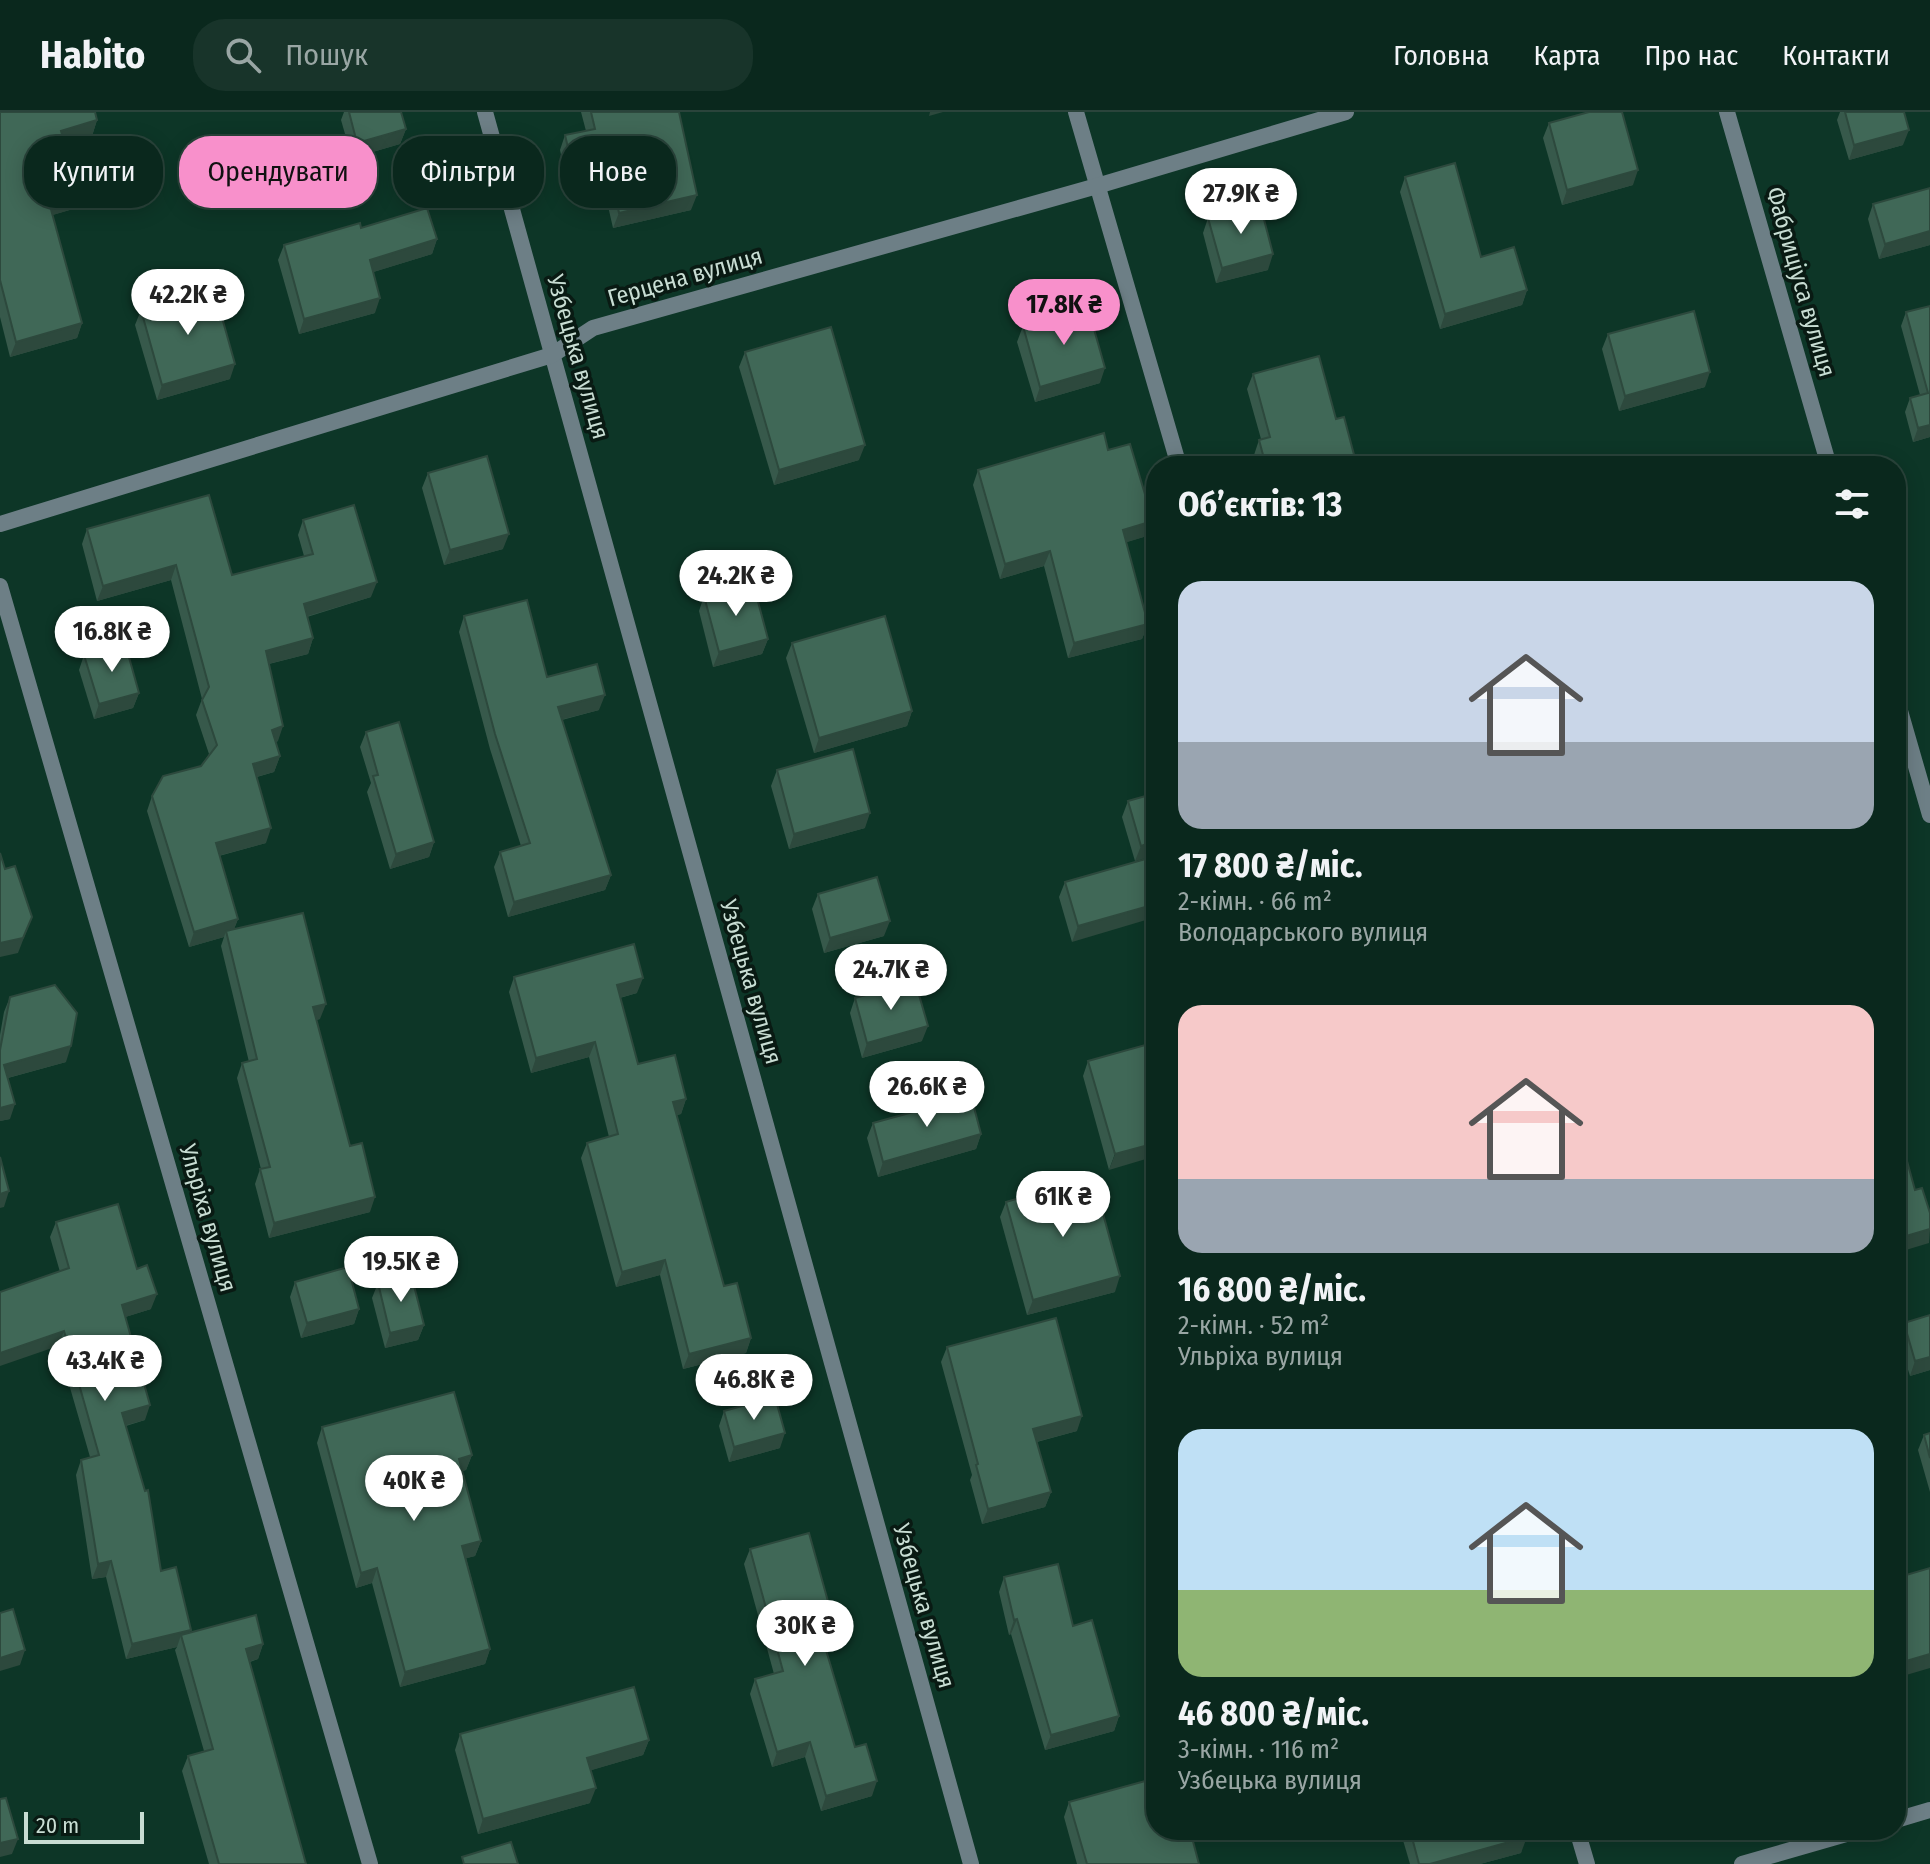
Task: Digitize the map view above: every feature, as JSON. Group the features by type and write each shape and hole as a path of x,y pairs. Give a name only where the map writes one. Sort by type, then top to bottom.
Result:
{"street":[{"name":"Узбецька вулиця","path":"485,112 971,1864"},
{"path":"1076,112 1176,456"},
{"name":"Герцена вулиця","path":"0,524 552,355 593,328 1097,186 1346,112"},
{"name":"Фабриціуса вулиця","path":"1727,112 1826,456"},
{"name":"Ульріха вулиця","path":"0,586 370,1864"},
{"path":"1906,732 1930,815"},
{"path":"1906,1817 1930,1810"},
{"path":"1580,1840 1587,1864"},
{"path":"1742,1864 1825,1840"}],"building":[{"path":"0,112 95,112 97,120 61,131 62,136 24,136 24,208 51,208 82,323 16,342 0,280"},
{"path":"349,112 401,112 406,129 377,137 355,136"},
{"path":"591,112 679,112 697,195 676,200 676,136 565,135 595,129"},
{"path":"1589,112 1622,112 1638,170 1567,190 1549,123"},
{"path":"1845,112 1904,112 1909,130 1854,145"},
{"path":"1455,163 1481,257 1514,247 1527,290 1445,314 1405,177"},
{"path":"1930,188 1930,231 1885,244 1873,204"},
{"path":"1260,204 1273,254 1222,268 1208,218"},
{"path":"427,208 437,239 370,260 380,298 304,319 284,245 360,223 361,228"},
{"path":"618,208 641,208 619,213"},
{"path":"214,289 235,364 162,385 141,310"},
{"path":"1930,306 1930,425 1918,428 1910,398 1928,393 1906,312"},
{"path":"1088,308 1105,368 1040,387 1023,326"},
{"path":"1694,311 1710,372 1625,396 1608,334"},
{"path":"831,327 865,445 779,470 745,352"},
{"path":"1319,356 1336,419 1344,417 1354,456 1263,456 1259,440 1270,437 1253,374"},
{"path":"1104,433 1108,450 1130,444 1146,498 1146,523 1123,530 1146,625 1074,643 1050,551 1005,564 978,470"},
{"path":"487,456 509,534 450,550 428,473"},
{"path":"209,495 232,575 313,554 303,520 354,505 377,582 304,604 313,638 266,651 283,726 272,730 280,756 253,764 271,828 216,843 238,919 194,932 152,796 163,776 201,766 217,745 202,700 209,687 176,565 103,586 87,529"},
{"path":"753,583 768,639 719,652 704,596"},
{"path":"527,600 547,677 597,664 605,695 558,707 611,875 514,902 500,852 530,843 495,734 464,616"},
{"path":"885,616 912,711 819,738 792,643"},
{"path":"125,643 139,693 99,704 84,655"},
{"path":"399,722 434,842 396,854 373,776 378,775 366,732"},
{"path":"853,749 870,813 794,834 777,770"},
{"path":"1146,796 1146,844 1141,846 1128,801"},
{"path":"0,853 5,869 15,866 32,917 23,938 0,943"},
{"path":"1146,859 1146,907 1078,926 1065,882"},
{"path":"877,877 890,921 830,938 818,894"},
{"path":"303,913 326,1004 313,1007 350,1146 362,1143 375,1197 274,1223 260,1169 270,1167 242,1063 257,1059 226,931"},
{"path":"634,944 643,978 617,985 638,1064 675,1055 686,1099 673,1102 724,1286 737,1283 751,1338 689,1354 665,1260 622,1272 587,1143 618,1134 595,1042 536,1058 514,977"},
{"path":"915,981 928,1026 867,1043 855,998"},
{"path":"55,985 77,1013 71,1046 4,1065 15,1104 0,1108 0,1050 10,997"},
{"path":"1146,1045 1146,1146 1115,1154 1088,1061"},
{"path":"971,1096 981,1134 883,1162 873,1123"},
{"path":"0,1157 9,1191 0,1194"},
{"path":"1906,1157 1915,1190 1922,1188 1930,1213 1930,1229 1906,1236"},
{"path":"1093,1177 1120,1276 1033,1300 1006,1202"},
{"path":"118,1204 137,1269 147,1265 157,1294 122,1305 150,1405 122,1413 145,1491 148,1490 161,1571 176,1567 191,1630 132,1644 111,1561 98,1564 81,1460 99,1455 64,1331 0,1353 0,1292 69,1268 56,1222"},
{"path":"348,1267 359,1309 307,1323 295,1282"},
{"path":"411,1274 424,1325 390,1333 378,1283"},
{"path":"1930,1315 1930,1357 1915,1361 1906,1322"},
{"path":"1056,1318 1082,1416 1033,1429 1051,1492 988,1509 947,1347"},
{"path":"454,1392 472,1455 459,1459 481,1541 462,1546 490,1649 405,1672 377,1568 361,1573 322,1427"},
{"path":"775,1397 785,1433 734,1447 724,1411"},
{"path":"1930,1433 1930,1458 1924,1435"},
{"path":"809,1533 829,1605 814,1610 855,1747 866,1744 877,1781 826,1796 810,1742 777,1752 755,1679 783,1671 750,1549"},
{"path":"1058,1564 1073,1626 1092,1620 1119,1716 1051,1735 1017,1619 1014,1620 1004,1577"},
{"path":"1930,1568 1930,1654 1906,1661 1906,1575"},
{"path":"13,1609 25,1650 0,1658 0,1613"},
{"path":"256,1615 263,1644 246,1649 306,1864 219,1864 188,1756 213,1749 181,1635"},
{"path":"634,1687 649,1740 587,1758 596,1788 483,1819 460,1734"},
{"path":"1146,1781 1146,1840 1193,1840 1199,1864 1087,1864 1069,1802"},
{"path":"6,1798 18,1839 0,1843 0,1799"},
{"path":"1413,1840 1516,1840 1430,1864 1419,1864"},
{"path":"511,1842 518,1864 464,1864 462,1857"}]}
